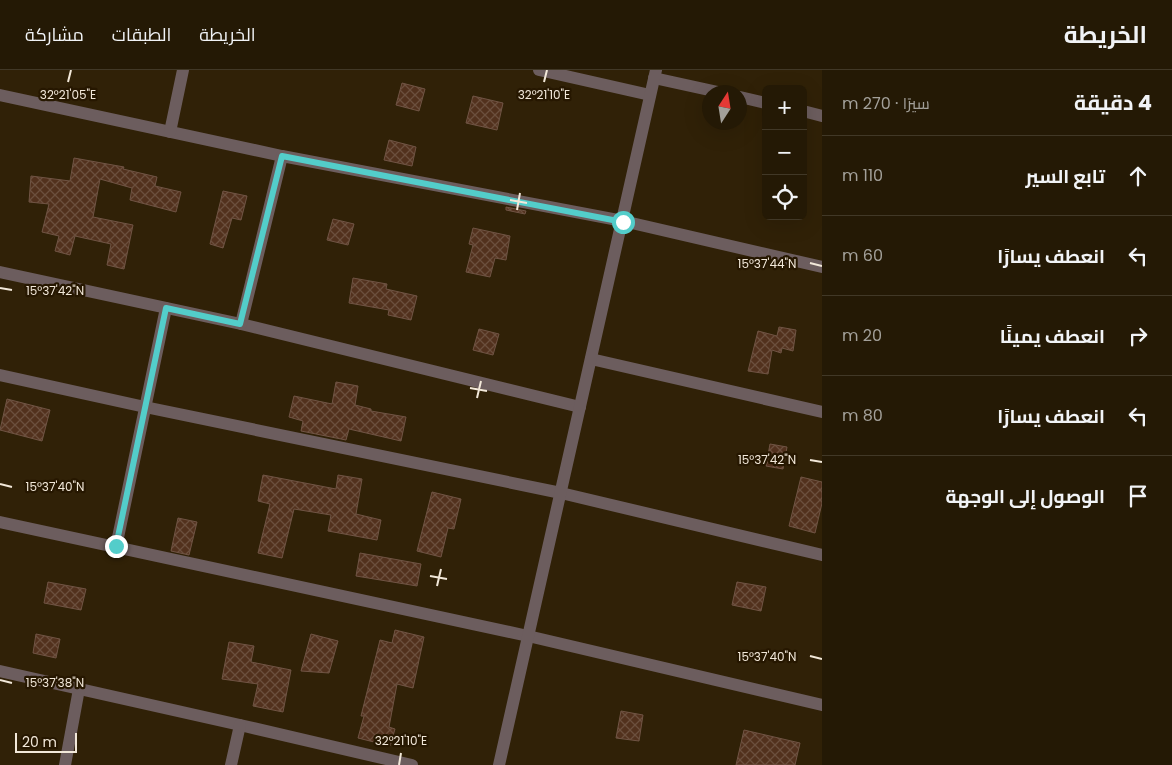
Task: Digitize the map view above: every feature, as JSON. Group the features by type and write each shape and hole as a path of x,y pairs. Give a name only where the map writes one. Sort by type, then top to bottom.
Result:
{"street":[{"path":"170,132 183,70"},
{"path":"539,70 650,96"},
{"path":"499,765 655,74 702,87"},
{"path":"0,95 282,156 623,222 822,267"},
{"path":"747,99 762,102"},
{"path":"807,113 822,116"},
{"path":"240,324 282,156"},
{"path":"0,272 240,324 580,407"},
{"path":"116,546 166,308"},
{"path":"591,359 822,412"},
{"path":"0,375 561,493 822,556"},
{"path":"0,522 528,636 822,704"},
{"path":"0,671 240,724 412,765"},
{"path":"65,765 79,689"},
{"path":"231,765 240,724"}],"building":[{"path":"402,83 425,89 419,111 396,105"},
{"path":"473,96 503,103 497,130 466,123"},
{"path":"389,140 416,147 412,166 384,160"},
{"path":"74,158 124,167 123,169 157,177 155,186 181,192 176,212 130,200 132,188 100,179 93,217 133,225 124,269 107,265 111,244 75,236 70,255 55,251 59,236 42,232 49,204 29,202 31,176 70,181"},
{"path":"223,191 247,196 241,220 232,218 223,248 210,244"},
{"path":"506,207 526,211 525,214 506,210"},
{"path":"333,219 354,224 348,245 327,240"},
{"path":"473,228 510,236 506,260 495,258 490,277 466,272 473,245 469,244"},
{"path":"353,278 387,284 386,289 417,296 411,320 388,315 389,310 349,303"},
{"path":"779,327 796,330 793,351 782,348 781,353 772,350 768,374 748,371 758,331 777,336"},
{"path":"479,329 499,334 493,355 473,350"},
{"path":"336,382 358,386 355,405 371,409 371,411 406,417 401,441 349,429 346,440 301,431 303,421 289,417 294,396 332,404"},
{"path":"7,399 50,410 42,441 0,430"},
{"path":"770,444 787,447 783,469 766,466"},
{"path":"263,475 336,489 338,475 362,479 356,514 381,520 377,540 328,531 331,515 294,509 282,558 258,553 270,504 258,501"},
{"path":"801,477 822,482 822,503 815,533 789,526"},
{"path":"432,492 461,499 454,529 448,528 441,557 417,551"},
{"path":"178,518 197,522 189,555 171,551"},
{"path":"360,553 421,564 417,586 356,576"},
{"path":"48,582 86,589 81,610 44,603"},
{"path":"737,582 766,587 761,611 732,605"},
{"path":"395,630 424,637 413,688 397,684 389,727 395,729 390,746 358,738 364,716 361,716 380,640 392,643"},
{"path":"36,634 60,639 56,658 33,653"},
{"path":"311,634 338,641 329,673 301,671"},
{"path":"229,642 254,646 251,662 291,670 283,712 253,706 258,684 222,679"},
{"path":"621,711 643,715 639,741 616,738"},
{"path":"744,730 800,743 795,765 736,765"}],"route":[{"path":"116,546 166,308 240,324 282,156 623,222"}]}
